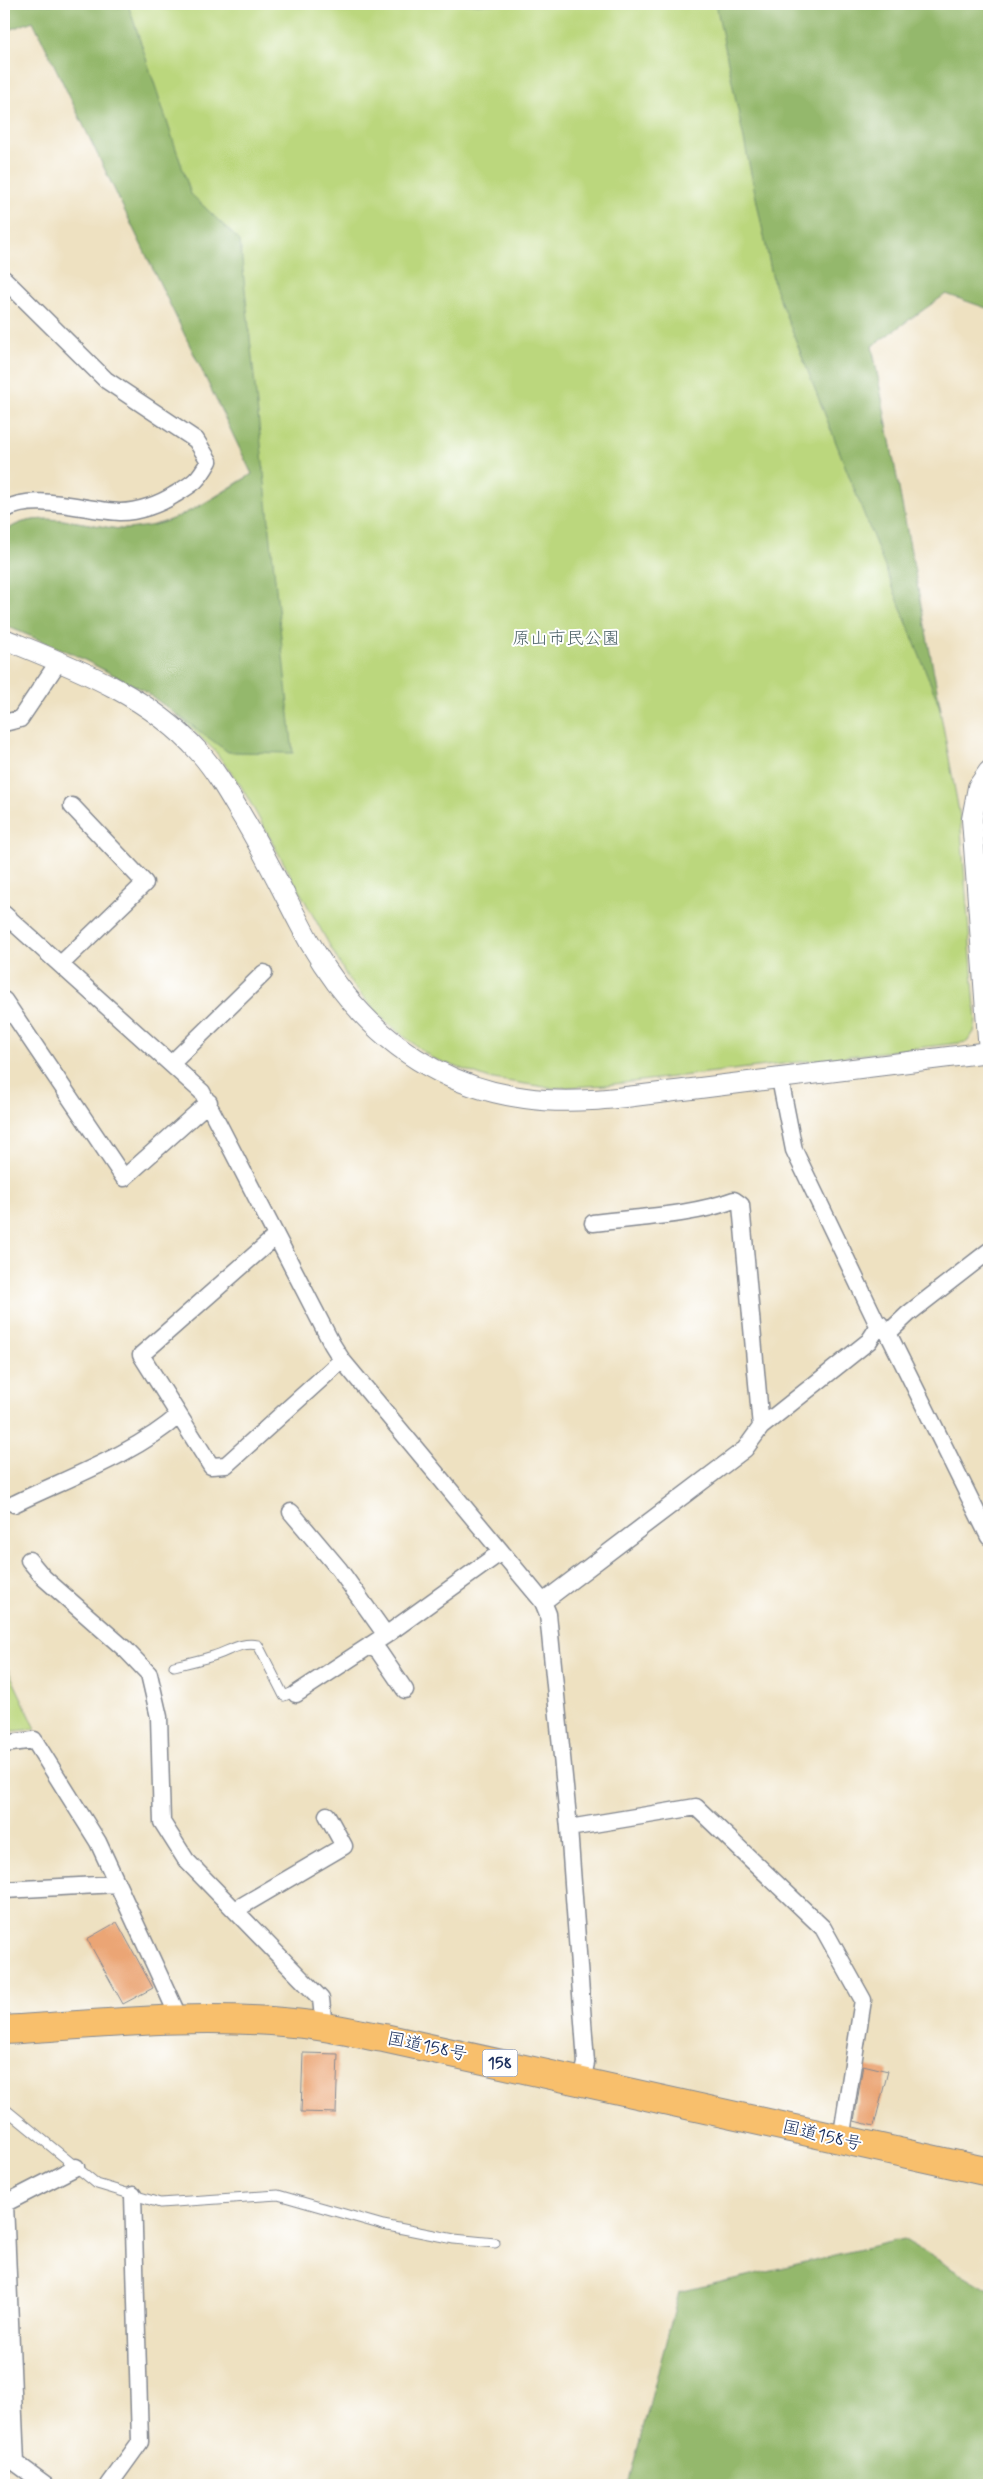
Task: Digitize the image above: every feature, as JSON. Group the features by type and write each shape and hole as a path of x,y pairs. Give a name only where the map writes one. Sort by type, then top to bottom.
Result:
{"highway":[{"name":"国道158号","path":"4,2030 226,2019 294,2023 324,2027 582,2081 989,2172"}],"street":[{"path":"4,279 106,380 196,440 209,461 198,480 162,502 122,512 35,502 13,505 4,510"},
{"path":"4,639 105,683 156,713 180,732 200,754 223,785 260,846 311,944 348,999 386,1038 436,1072 496,1093 556,1102 780,1079 989,1052 985,942 972,819 978,787 989,771"},
{"path":"4,723 20,719 59,662"},
{"path":"61,964 146,883 72,806"},
{"path":"4,914 202,1092 209,1102 276,1236 342,1360 543,1602 548,1614 569,1828 586,2063 582,2081"},
{"path":"171,1064 264,973"},
{"path":"4,1000 124,1178 209,1102"},
{"path":"780,1079 798,1158 989,1537"},
{"path":"593,1223 679,1212 734,1200 741,1205 761,1427"},
{"path":"276,1236 141,1355 211,1466 226,1466 342,1360"},
{"path":"543,1602 745,1449 761,1427 884,1329 908,1314 989,1251"},
{"path":"14,1504 142,1442 165,1428 179,1415"},
{"path":"291,1512 339,1569 386,1635"},
{"path":"296,1694 386,1635 501,1552"},
{"path":"29,1560 44,1578 126,1650 149,1674 159,1717 162,1822 186,1860 321,1998 324,2027"},
{"path":"370,1645 379,1652 405,1690"},
{"path":"4,1744 34,1740 98,1842 180,2020"},
{"path":"569,1828 696,1807 823,1928 863,2000 841,2140"},
{"path":"234,1910 344,1846 327,1814"},
{"path":"4,1890 117,1884"},
{"path":"46,2485 16,2463 9,2412 4,2204 76,2167"},
{"path":"109,2485 140,2442 133,2195"}],"lane":[{"path":"174,1666 214,1656 240,1645 258,1645 284,1696 291,1693 296,1694"},
{"path":"4,2108 97,2184 160,2203 278,2195 383,2225 454,2239 495,2243"}],"green space":[{"path":"4,4 128,4 191,194 240,241 293,753 228,752 143,690 73,654 4,625 4,533 15,525 43,519 119,529 149,526 189,512 252,474 33,21 4,32"},
{"name":"原山市民公園","path":"25,4 822,4 872,346 960,817 976,1021 974,1032 967,1042 606,1085 551,1088 487,1078 432,1058 381,1017 350,982 241,786 215,751 175,713 143,690 73,654 4,625 4,533 15,525 43,519 119,529 137,529 154,525 188,512 252,474"},
{"path":"716,4 989,4 989,309 946,294 872,346 941,710 774,285"},
{"path":"4,1661 36,1729 4,1732"},
{"path":"903,2239 989,2290 989,2485 628,2485 679,2292"}],"building":[{"path":"117,1922 153,1988 123,2004 87,1939"},
{"path":"303,2053 338,2054 336,2113 301,2112"},
{"path":"863,2065 888,2071 874,2126 854,2121"}]}
